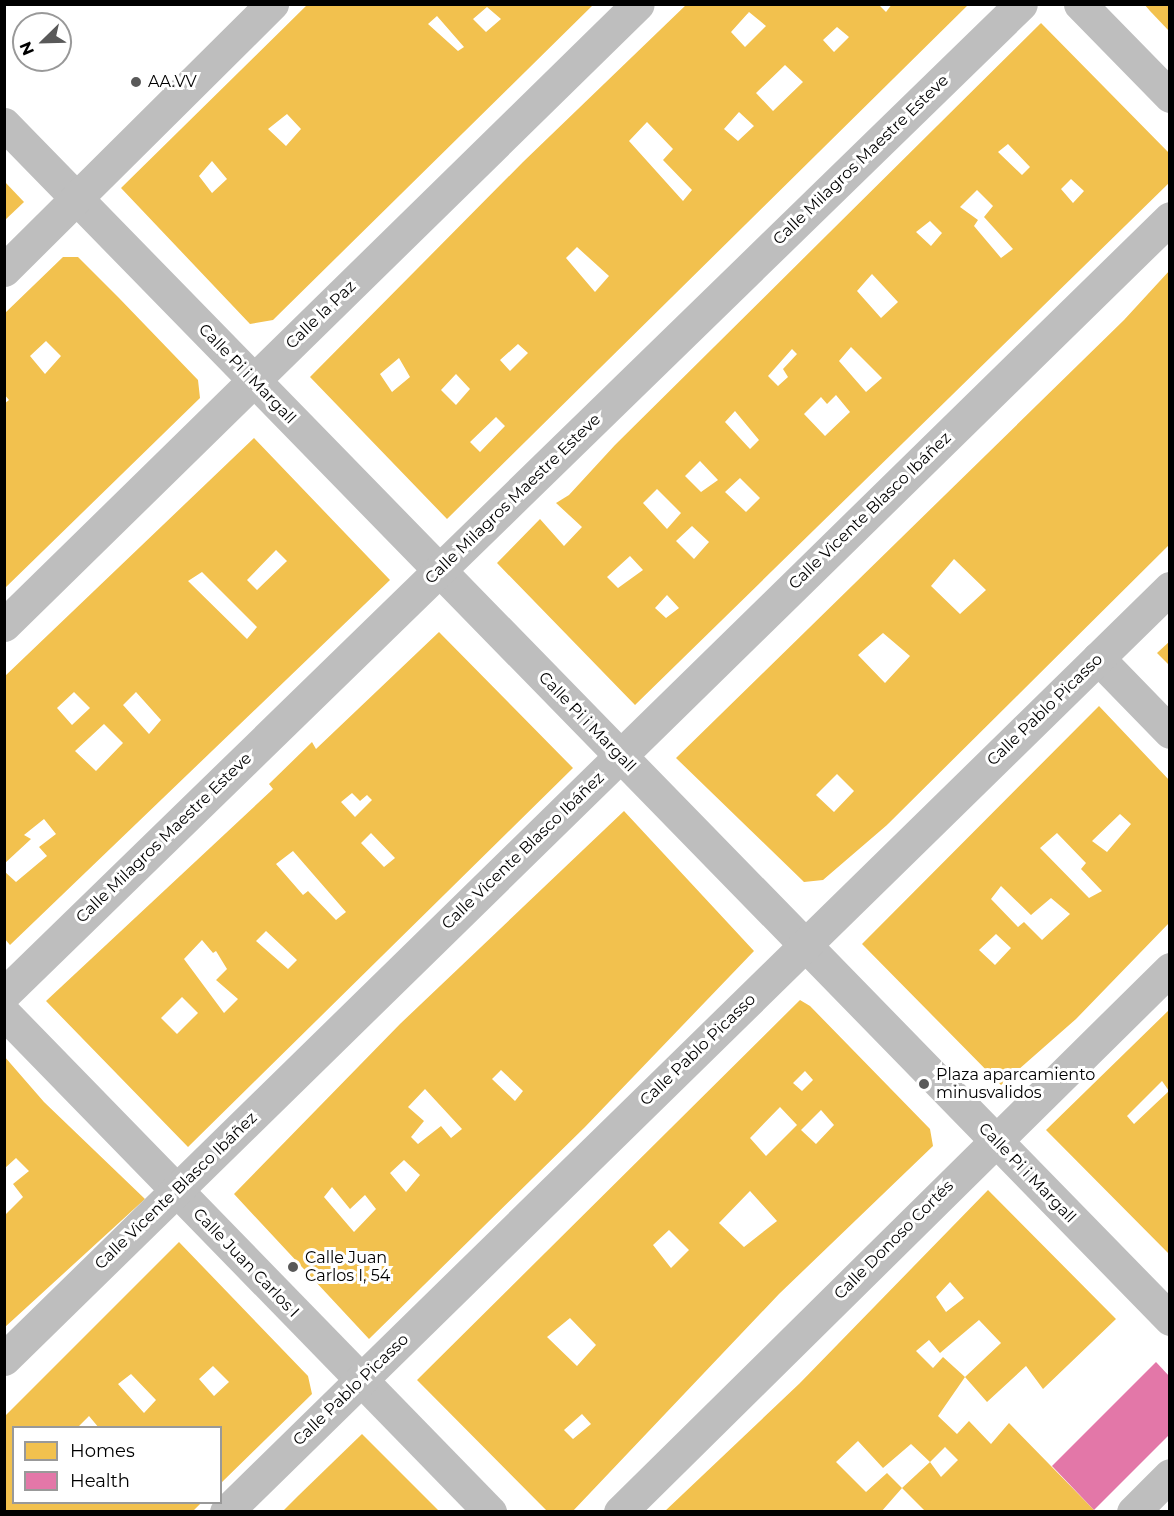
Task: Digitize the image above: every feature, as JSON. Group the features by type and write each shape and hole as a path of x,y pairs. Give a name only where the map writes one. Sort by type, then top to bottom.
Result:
{"street":[{"path":"4,270 272,4"},
{"name":"Calle la Paz","path":"4,625 638,4"},
{"name":"Calle Milagros Maestre Esteve","path":"4,994 1021,4"},
{"path":"1080,4 1170,96"},
{"name":"Calle Pi i Margall","path":"4,124 1170,1319"},
{"name":"Calle Vicente Blasco Ibáñez","path":"4,1359 1170,218"},
{"name":"Calle Pablo Picasso","path":"226,1512 1170,588"},
{"path":"1098,658 1170,732"},
{"name":"Calle Donoso Cortés","path":"620,1512 1170,969"},
{"name":"Calle Juan Carlos I","path":"4,1012 490,1512"},
{"path":"1133,1512 1170,1475"}],"building: Homes":[{"path":"308,4 594,4 273,320 250,324 121,188","holes":["487,7 501,19 486,32 473,19","437,16 464,47 458,51 428,24","287,114 301,129 286,146 268,129","212,161 227,179 212,193 199,176"]},
{"path":"687,4 878,4 886,12 892,4 969,4 447,519 310,377 523,162","holes":["749,12 766,26 745,47 731,32","837,27 849,37 834,52 823,40","785,65 803,82 773,111 756,93","739,112 754,126 738,141 724,129","647,122 673,149 663,160 692,190 683,201 629,141","577,247 609,276 595,292 566,258","518,344 528,353 510,371 500,360","399,358 410,377 392,392 380,374","456,374 470,389 456,405 441,390","496,417 505,426 480,452 470,442"]},
{"path":"1144,4 1170,4 1170,32 1150,11"},
{"path":"1041,23 1170,154 1170,182 635,705 497,563 540,519 564,546 582,527 556,503 569,495 615,445","holes":["1008,144 1030,167 1022,175 998,152","1071,179 1084,191 1073,203 1061,189","977,190 993,206 984,217 1013,249 1001,258 974,226 978,220 960,207","930,221 942,233 931,246 916,232","872,274 898,302 881,318 857,291","851,347 882,378 866,392 839,361","792,349 797,354 783,369 788,377 778,386 768,376","836,395 850,412 825,436 804,414 821,397 827,404","735,411 759,440 750,449 725,422","700,461 718,480 701,492 685,476","740,478 760,498 746,512 725,492","657,489 681,513 667,529 643,503","692,526 709,542 694,559 676,541","630,556 643,570 618,588 607,577","667,595 679,608 666,618 655,608"]},
{"path":"4,181 24,202 4,221"},
{"path":"63,257 78,257 198,380 200,398 4,589 4,404 9,400 4,394 4,314","holes":["46,341 61,356 45,374 30,356"]},
{"path":"1170,270 1170,544 887,825 823,880 804,882 676,758 1124,320","holes":["954,559 986,590 960,614 931,586","883,633 910,656 885,683 858,655","837,774 854,791 834,812 816,795"]},
{"path":"254,438 390,580 10,945 4,938 4,871 16,882 47,856 39,847 56,834 44,819 24,835 31,839 4,864 4,677","holes":["276,550 287,561 257,590 247,580","202,572 257,627 247,639 188,581","74,692 90,708 72,725 57,708","136,692 161,720 149,734 123,705","104,724 123,743 96,771 75,751"]},
{"path":"439,632 573,768 188,1147 46,1001 273,789 269,784 312,742 316,749","holes":["352,793 360,801 367,795 372,800 355,817 341,802","371,833 395,858 384,867 361,843","293,851 346,912 336,920 308,891 303,895 276,864","266,931 297,960 288,969 256,941","202,940 213,953 216,951 227,969 216,980 238,999 224,1013 184,959","182,997 198,1013 177,1034 161,1018"]},
{"path":"1170,641 1170,666 1157,653"},
{"path":"1099,706 1170,781 1170,922 1076,1019 1001,1085 862,944","holes":["1120,814 1131,824 1107,852 1092,841","1057,833 1086,863 1081,869 1102,891 1089,898 1040,848","1001,886 1031,915 1051,898 1070,914 1042,940 1024,922 1018,927 991,899","996,934 1011,948 995,965 979,950"]},
{"path":"624,811 754,951 585,1127 369,1339 234,1194 400,1024","holes":["501,1070 523,1091 515,1101 492,1079","425,1089 462,1129 451,1138 441,1126 418,1144 411,1137 424,1121 408,1107","404,1160 420,1175 406,1192 390,1173","332,1187 350,1209 365,1195 376,1209 354,1232 324,1197"]},
{"path":"800,1000 810,1006 930,1129 933,1146 779,1294 572,1512 548,1512 417,1380","holes":["805,1071 813,1080 802,1091 793,1083","780,1107 797,1125 766,1156 750,1138","821,1110 834,1125 816,1144 801,1130","750,1191 777,1221 744,1247 719,1223","669,1230 689,1250 671,1268 653,1245","570,1318 596,1345 577,1366 547,1337","582,1414 591,1424 573,1439 564,1430"]},
{"path":"1170,1009 1170,1255 1046,1130","holes":["1162,1081 1169,1091 1134,1124 1127,1116"]},
{"path":"4,1056 44,1102 145,1199 4,1328 4,1216 23,1197 13,1184 29,1171 16,1158 4,1169"},
{"path":"988,1190 1116,1319 1043,1389 1026,1366 987,1402 965,1377 938,1416 957,1434 969,1421 991,1444 1009,1423 1094,1510 926,1512 902,1488 881,1512 664,1512 800,1383","holes":["950,1282 964,1298 946,1312 936,1297","979,1320 1001,1343 965,1377 943,1357 933,1368 916,1351 929,1340 940,1353","858,1441 883,1468 911,1444 930,1462 902,1488 887,1473 866,1492 836,1462","945,1447 958,1460 941,1477 930,1462"]},
{"path":"179,1242 308,1376 312,1394 222,1482 222,1426 97,1426 89,1416 79,1426 12,1426 12,1504 200,1504 192,1512 4,1512 4,1417","holes":["213,1366 229,1382 214,1396 199,1379","131,1374 156,1400 144,1413 118,1384"]},
{"path":"362,1434 440,1512 282,1512 298,1496"}],"building: Health":[{"path":"1156,1362 1170,1377 1170,1434 1094,1510 1052,1466"}],"place":[{"name":"AA.VV","path":"136,82"},
{"name":"Plaza aparcamiento minusvalidos","path":"924,1084"},
{"name":"Calle Juan Carlos I, 54","path":"293,1267"}]}
